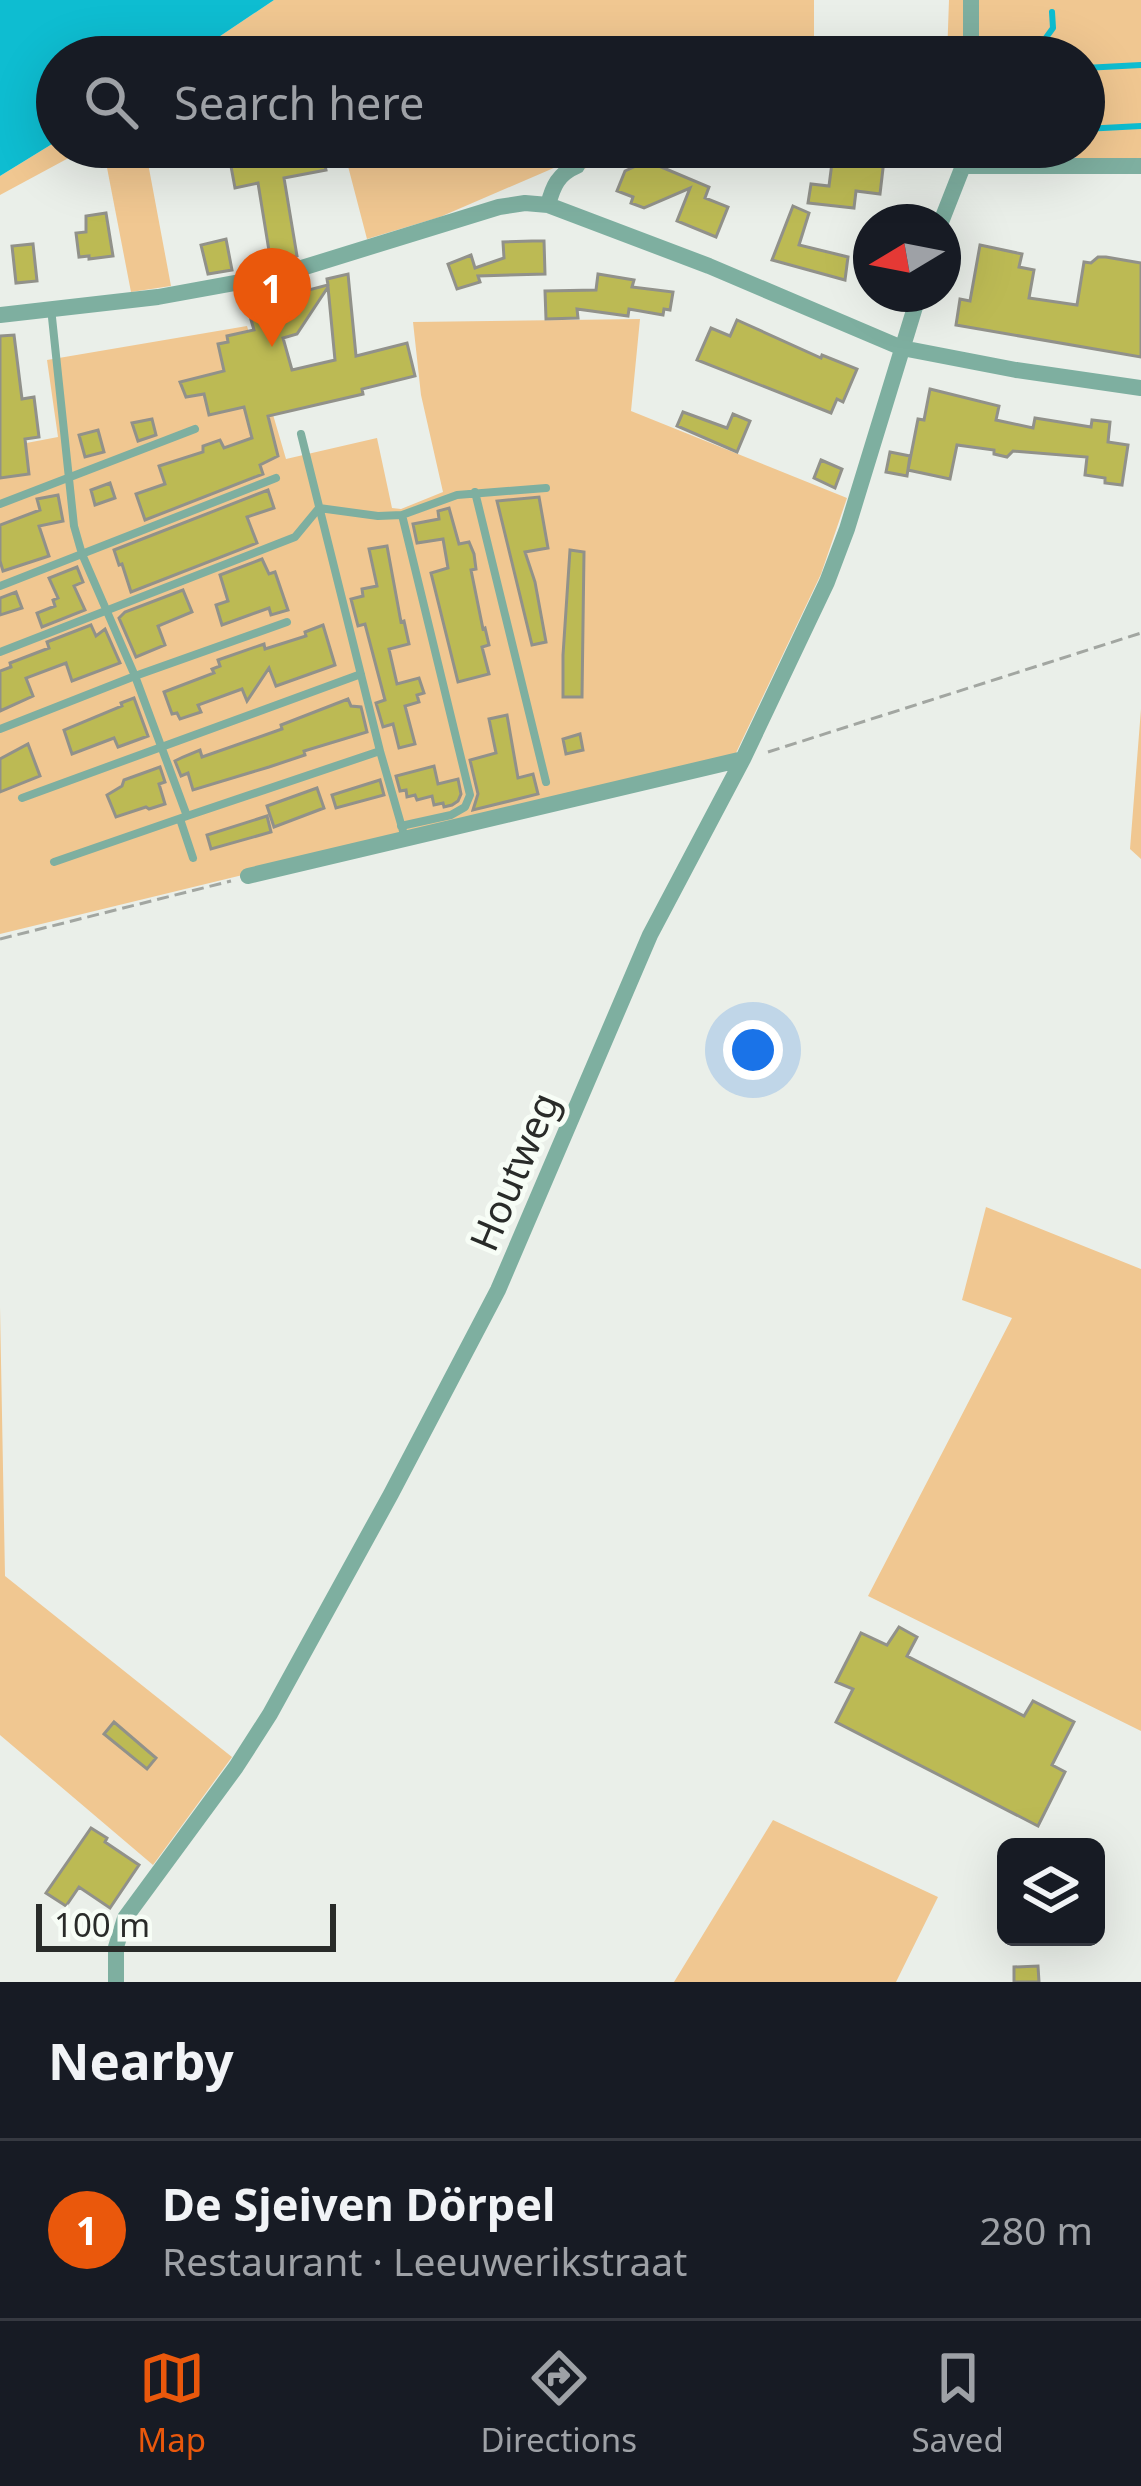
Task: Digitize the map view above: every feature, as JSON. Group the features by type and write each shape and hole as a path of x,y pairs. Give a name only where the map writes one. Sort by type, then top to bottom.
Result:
{"street":[{"path":"971,0 971,36"},
{"path":"1105,164 1141,166"},
{"path":"548,205 561,175 573,168"},
{"path":"947,204 960,168"},
{"path":"0,315 158,297 279,275 525,203 548,205 709,266 902,348 1141,388"},
{"name":"Houtweg","path":"116,1982 116,1947 125,1918 270,1714 518,1247 650,935 817,607 913,312"},
{"path":"248,876 403,832 743,759"}],"lane":[{"path":"51,308 74,526 163,746 193,858"},
{"path":"0,504 195,429"},
{"path":"301,434 403,832 451,815 465,807 470,795 402,515"},
{"path":"0,586 276,478"},
{"path":"319,508 402,515 475,492 546,488"},
{"path":"475,492 545,782"},
{"path":"0,652 295,537 319,508"},
{"path":"0,729 287,622"},
{"path":"22,798 361,674"},
{"path":"54,862 380,751"}],"path":[{"path":"743,759 1141,633"},
{"path":"0,939 248,876"}],"shaded area":[{"path":"274,0 814,0 814,36 220,36"},
{"path":"949,0 1141,0 1141,161 1105,162 1105,36 948,36"},
{"path":"36,154 36,168 50,168 0,195 0,176"},
{"path":"107,168 149,168 171,286 131,292"},
{"path":"348,168 554,168 440,217 367,239"},
{"path":"640,319 631,411 847,498 821,574 735,755 0,934 0,448 58,437 47,360 247,326 286,459 377,438 392,508 401,509 443,492 421,395 413,322"},
{"path":"1141,709 1141,859 1130,849"},
{"path":"986,1207 1141,1269 1141,1731 868,1596 1012,1318 962,1300"},
{"path":"0,1307 5,1576 232,1757 153,1865 0,1735"},
{"path":"773,1820 938,1897 896,1982 674,1982"}],"water":[{"path":"0,0 274,0 220,36 36,36 36,154 0,176"}],"building":[{"path":"231,168 326,170 284,178 297,256 271,263 258,183 235,188"},
{"path":"664,168 709,187 705,198 728,207 716,237 677,221 690,188 644,208 617,191 625,171"},
{"path":"831,168 883,168 880,194 856,191 853,208 808,203 811,184 829,186"},
{"path":"793,206 809,213 799,245 848,257 845,280 772,260"},
{"path":"106,213 113,256 79,257 76,233 86,232 86,216"},
{"path":"226,239 232,270 208,274 201,245"},
{"path":"544,241 545,274 478,276 480,282 457,289 448,264 471,255 475,268 504,258 503,242"},
{"path":"33,244 37,281 16,283 12,246"},
{"path":"980,245 1022,254 1019,267 1034,270 1029,298 1077,305 1084,262 1106,257 1141,263 1141,357 956,325 961,299 970,301"},
{"path":"348,274 356,356 407,343 415,376 362,389 363,394 268,416 278,456 260,465 263,474 145,520 136,494 165,484 159,466 203,452 203,446 220,440 224,448 252,438 244,407 209,415 204,394 186,397 180,382 224,371 218,344 228,342 227,336 254,330 247,306 328,285 327,279","holes":["328,287 335,360 292,370 283,338 297,334"]},
{"path":"598,274 634,280 632,287 673,292 670,310 664,309 663,315 629,309 628,316 577,309 578,318 546,319 545,291 596,290"},
{"path":"737,320 857,369 843,402 837,399 831,413 697,360 711,328 730,336"},
{"path":"14,335 22,399 34,397 39,437 25,439 29,474 0,478 0,336"},
{"path":"930,389 999,406 996,420 1033,428 1035,418 1091,427 1092,420 1110,422 1108,442 1128,445 1122,485 1085,475 1087,457 1013,451 1007,457 994,450 957,445 950,479 908,470 918,419 924,420"},
{"path":"683,412 727,428 733,414 750,421 737,452 677,426"},
{"path":"152,419 156,435 138,441 132,423"},
{"path":"98,430 104,452 85,457 79,435"},
{"path":"890,452 910,456 907,476 886,472"},
{"path":"821,460 842,469 835,488 814,478"},
{"path":"110,483 115,498 95,505 91,490"},
{"path":"268,490 274,508 247,517 257,543 131,592 114,550"},
{"path":"58,495 63,521 39,526 49,556 3,571 0,525 40,510 37,499"},
{"path":"539,497 548,548 525,552 546,642 532,645 497,501"},
{"path":"449,508 459,544 469,542 474,554 476,569 471,570 489,645 482,647 489,674 458,682 431,573 448,568 443,539 417,543 413,524 439,519 438,511"},
{"path":"387,546 409,644 389,649 397,684 419,678 424,693 417,695 419,702 405,706 415,744 399,748 393,724 383,727 376,703 385,700 365,624 358,626 351,599 363,596 362,589 377,586 369,549"},
{"path":"570,550 584,552 582,697 563,697"},
{"path":"262,559 269,574 275,572 288,610 271,615 269,608 222,625 216,605 228,601 220,575"},
{"path":"77,567 83,582 74,586 85,610 42,627 37,613 55,606 53,600 58,598 49,578"},
{"path":"183,590 192,612 158,626 165,645 136,657 119,618"},
{"path":"16,592 22,608 0,615 0,598"},
{"path":"91,625 96,636 105,629 120,663 72,681 66,663 26,678 33,696 0,711 0,671 49,648 47,642"},
{"path":"323,625 335,665 276,686 269,668 247,701 242,689 198,705 201,712 180,719 172,714 164,692 214,673 212,669 220,666 218,660 306,636 305,632"},
{"path":"134,698 148,736 118,747 114,738 72,754 64,730"},
{"path":"348,699 351,706 361,707 367,732 193,790 188,773 181,776 175,761 183,757 200,750 202,757 282,729 281,725"},
{"path":"507,715 518,778 533,774 538,794 473,810 478,794 470,760 496,753 489,719"},
{"path":"580,734 583,750 566,754 563,739"},
{"path":"28,744 40,776 0,792 0,759"},
{"path":"434,766 438,784 458,779 461,794 452,805 434,805 432,796 417,800 415,795 407,797 406,790 400,791 396,776"},
{"path":"160,767 165,804 116,817 107,795 124,780"},
{"path":"380,780 384,795 336,808 332,795"},
{"path":"317,788 324,808 274,827 267,806"},
{"path":"267,816 271,832 211,849 207,835"},
{"path":"899,1627 917,1637 907,1656 1024,1716 1033,1701 1074,1722 1052,1765 1065,1772 1038,1826 836,1722 853,1689 836,1682 861,1633 887,1645"},
{"path":"114,1722 156,1758 147,1769 104,1734"},
{"path":"91,1828 139,1865 110,1908 79,1887 66,1906 46,1893"},
{"path":"1038,1966 1039,1982 1014,1982 1014,1967"}],"waterway":[{"path":"1047,36 1053,28 1052,12"},
{"path":"1105,67 1141,65"},
{"path":"1105,128 1141,126"}],"place":[{"name":"De Sjeiven Dörpel","path":"272,347"}]}
